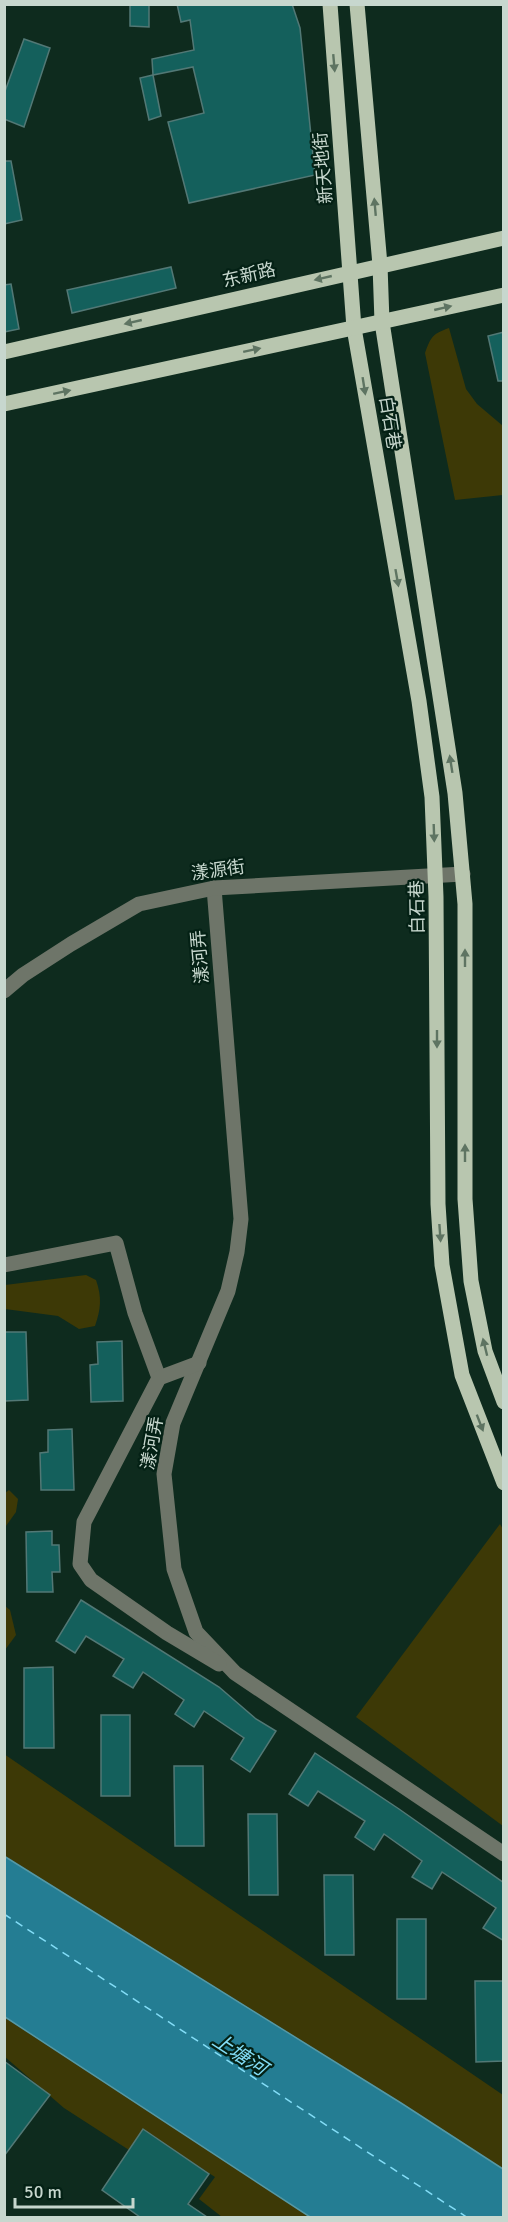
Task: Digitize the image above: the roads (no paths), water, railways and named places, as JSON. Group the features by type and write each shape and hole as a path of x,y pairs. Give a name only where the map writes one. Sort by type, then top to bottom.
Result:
{"main road":[{"name":"新天地街","path":"330,4 354,328"},
{"path":"357,4 380,265"},
{"name":"东新路","path":"4,352 351,271 504,238"},
{"name":"白石巷","path":"380,265 382,322 455,793 464,874 465,1199 471,1281 485,1351 504,1402"},
{"path":"4,404 504,295"},
{"name":"白石巷","path":"354,328 419,701 432,797 436,875 438,1204 442,1265 462,1374 504,1483"}],"street":[{"name":"漾源街","path":"4,991 23,975 70,944 139,904 214,888 464,874"},
{"name":"漾河弄","path":"214,888 241,1219 237,1252 228,1292 172,1423 164,1474 174,1569 196,1632 235,1673 504,1854"},
{"path":"4,1265 116,1243 135,1312 159,1378"},
{"path":"199,1363 159,1378 84,1522 80,1564 91,1580 167,1633 235,1673"}],"water":[{"name":"上塘河","path":"4,1856 503,2169 503,2217 310,2217 5,2017"}]}
